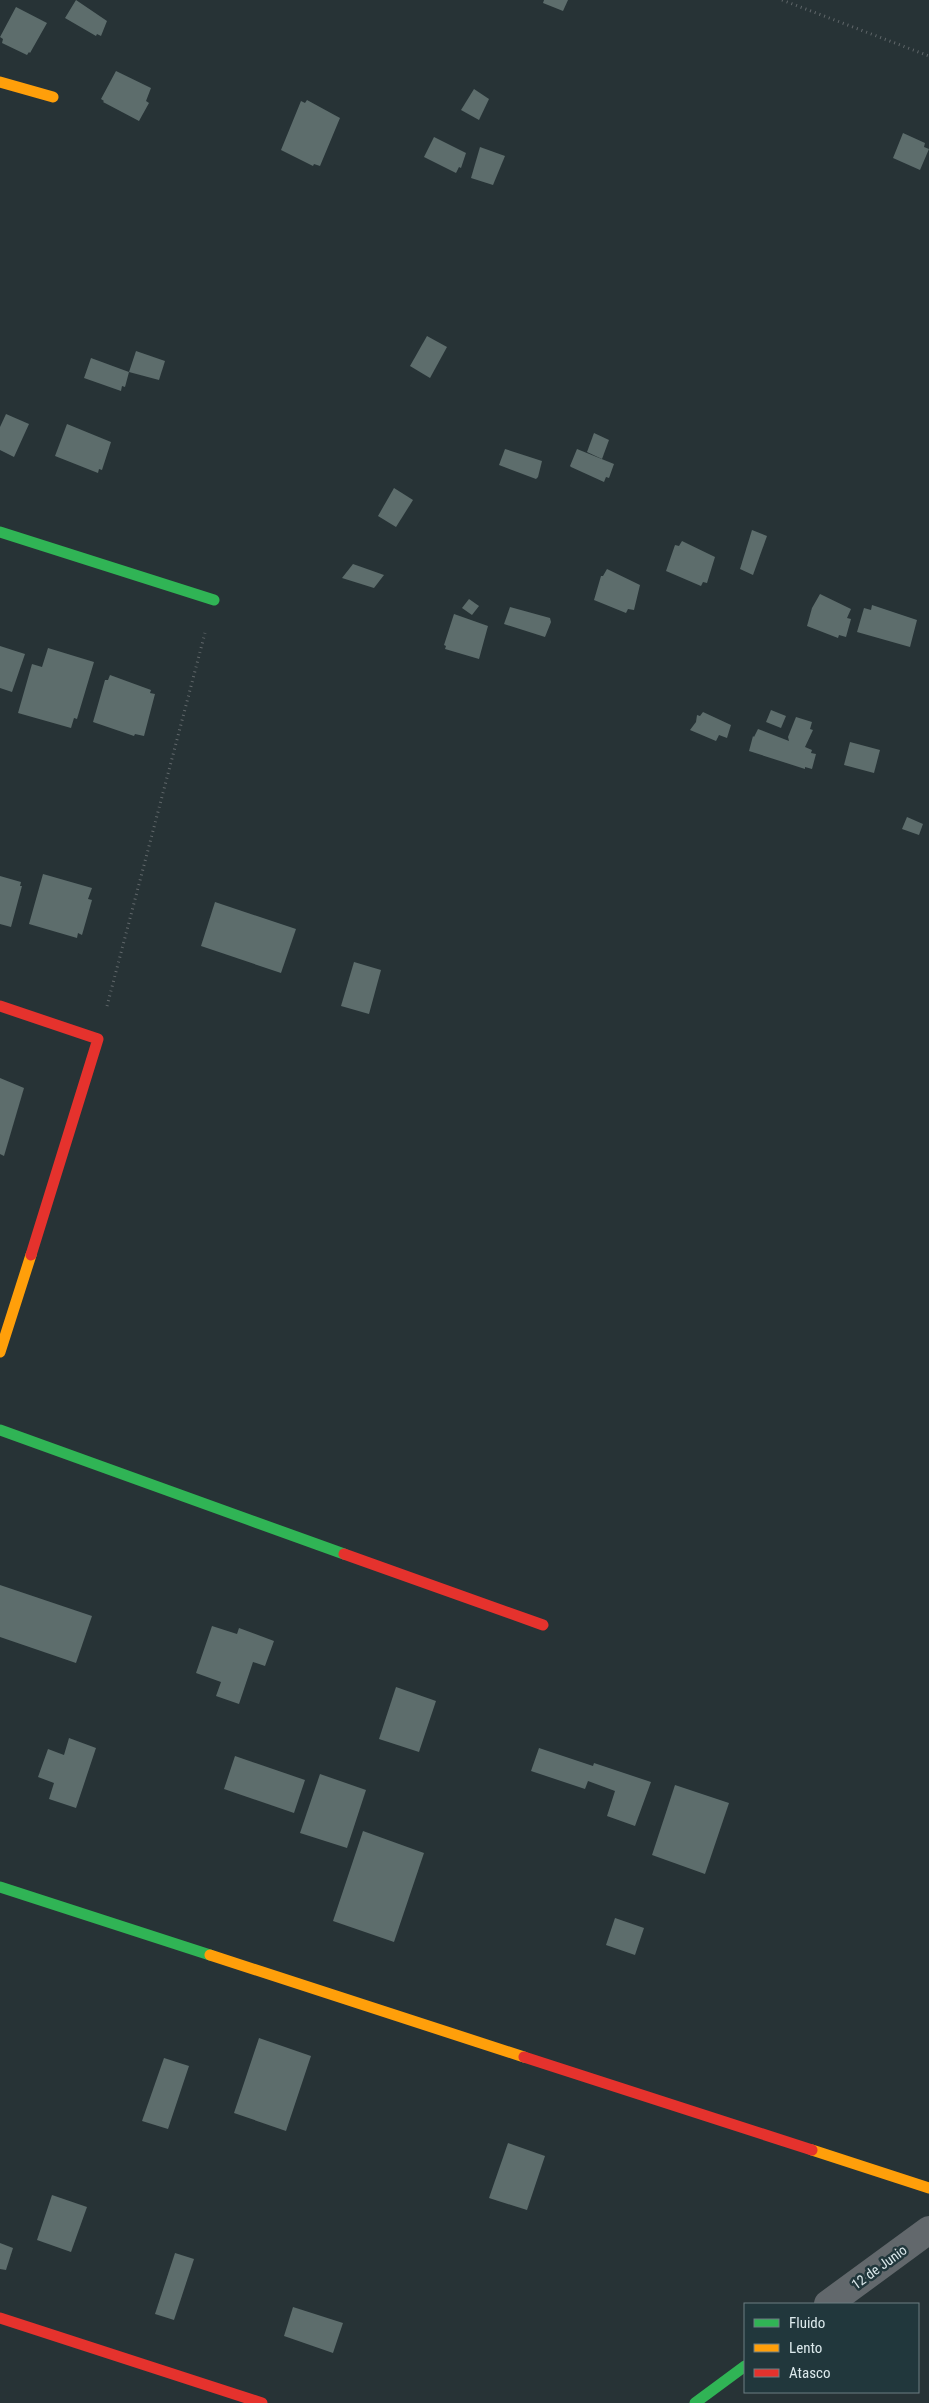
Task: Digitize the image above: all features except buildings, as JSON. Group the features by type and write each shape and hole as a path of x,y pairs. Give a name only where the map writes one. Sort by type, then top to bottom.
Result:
{"street":[{"path":"0,82 53,98"},
{"path":"0,532 214,600"},
{"path":"0,1006 98,1039 0,1352"},
{"path":"0,1430 543,1625"},
{"path":"0,1888 929,2188"},
{"name":"12 de Junio","path":"829,2303 929,2230"},
{"path":"0,2318 262,2403"},
{"path":"695,2403 744,2367"}],"path":[{"path":"782,0 929,56"},
{"path":"98,1039 214,600"}],"traffic: fast":[{"path":"0,532 214,600"},
{"path":"0,1430 344,1554"},
{"path":"0,1887 210,1955"},
{"path":"695,2403 744,2367"}],"traffic: slow":[{"path":"0,82 53,97"},
{"path":"0,1352 31,1255"},
{"path":"210,1955 524,2057"},
{"path":"812,2150 929,2188"}],"traffic: jam":[{"path":"0,1006 98,1039 31,1255"},
{"path":"344,1554 543,1625"},
{"path":"524,2057 812,2150"},
{"path":"0,2318 262,2403"}]}
